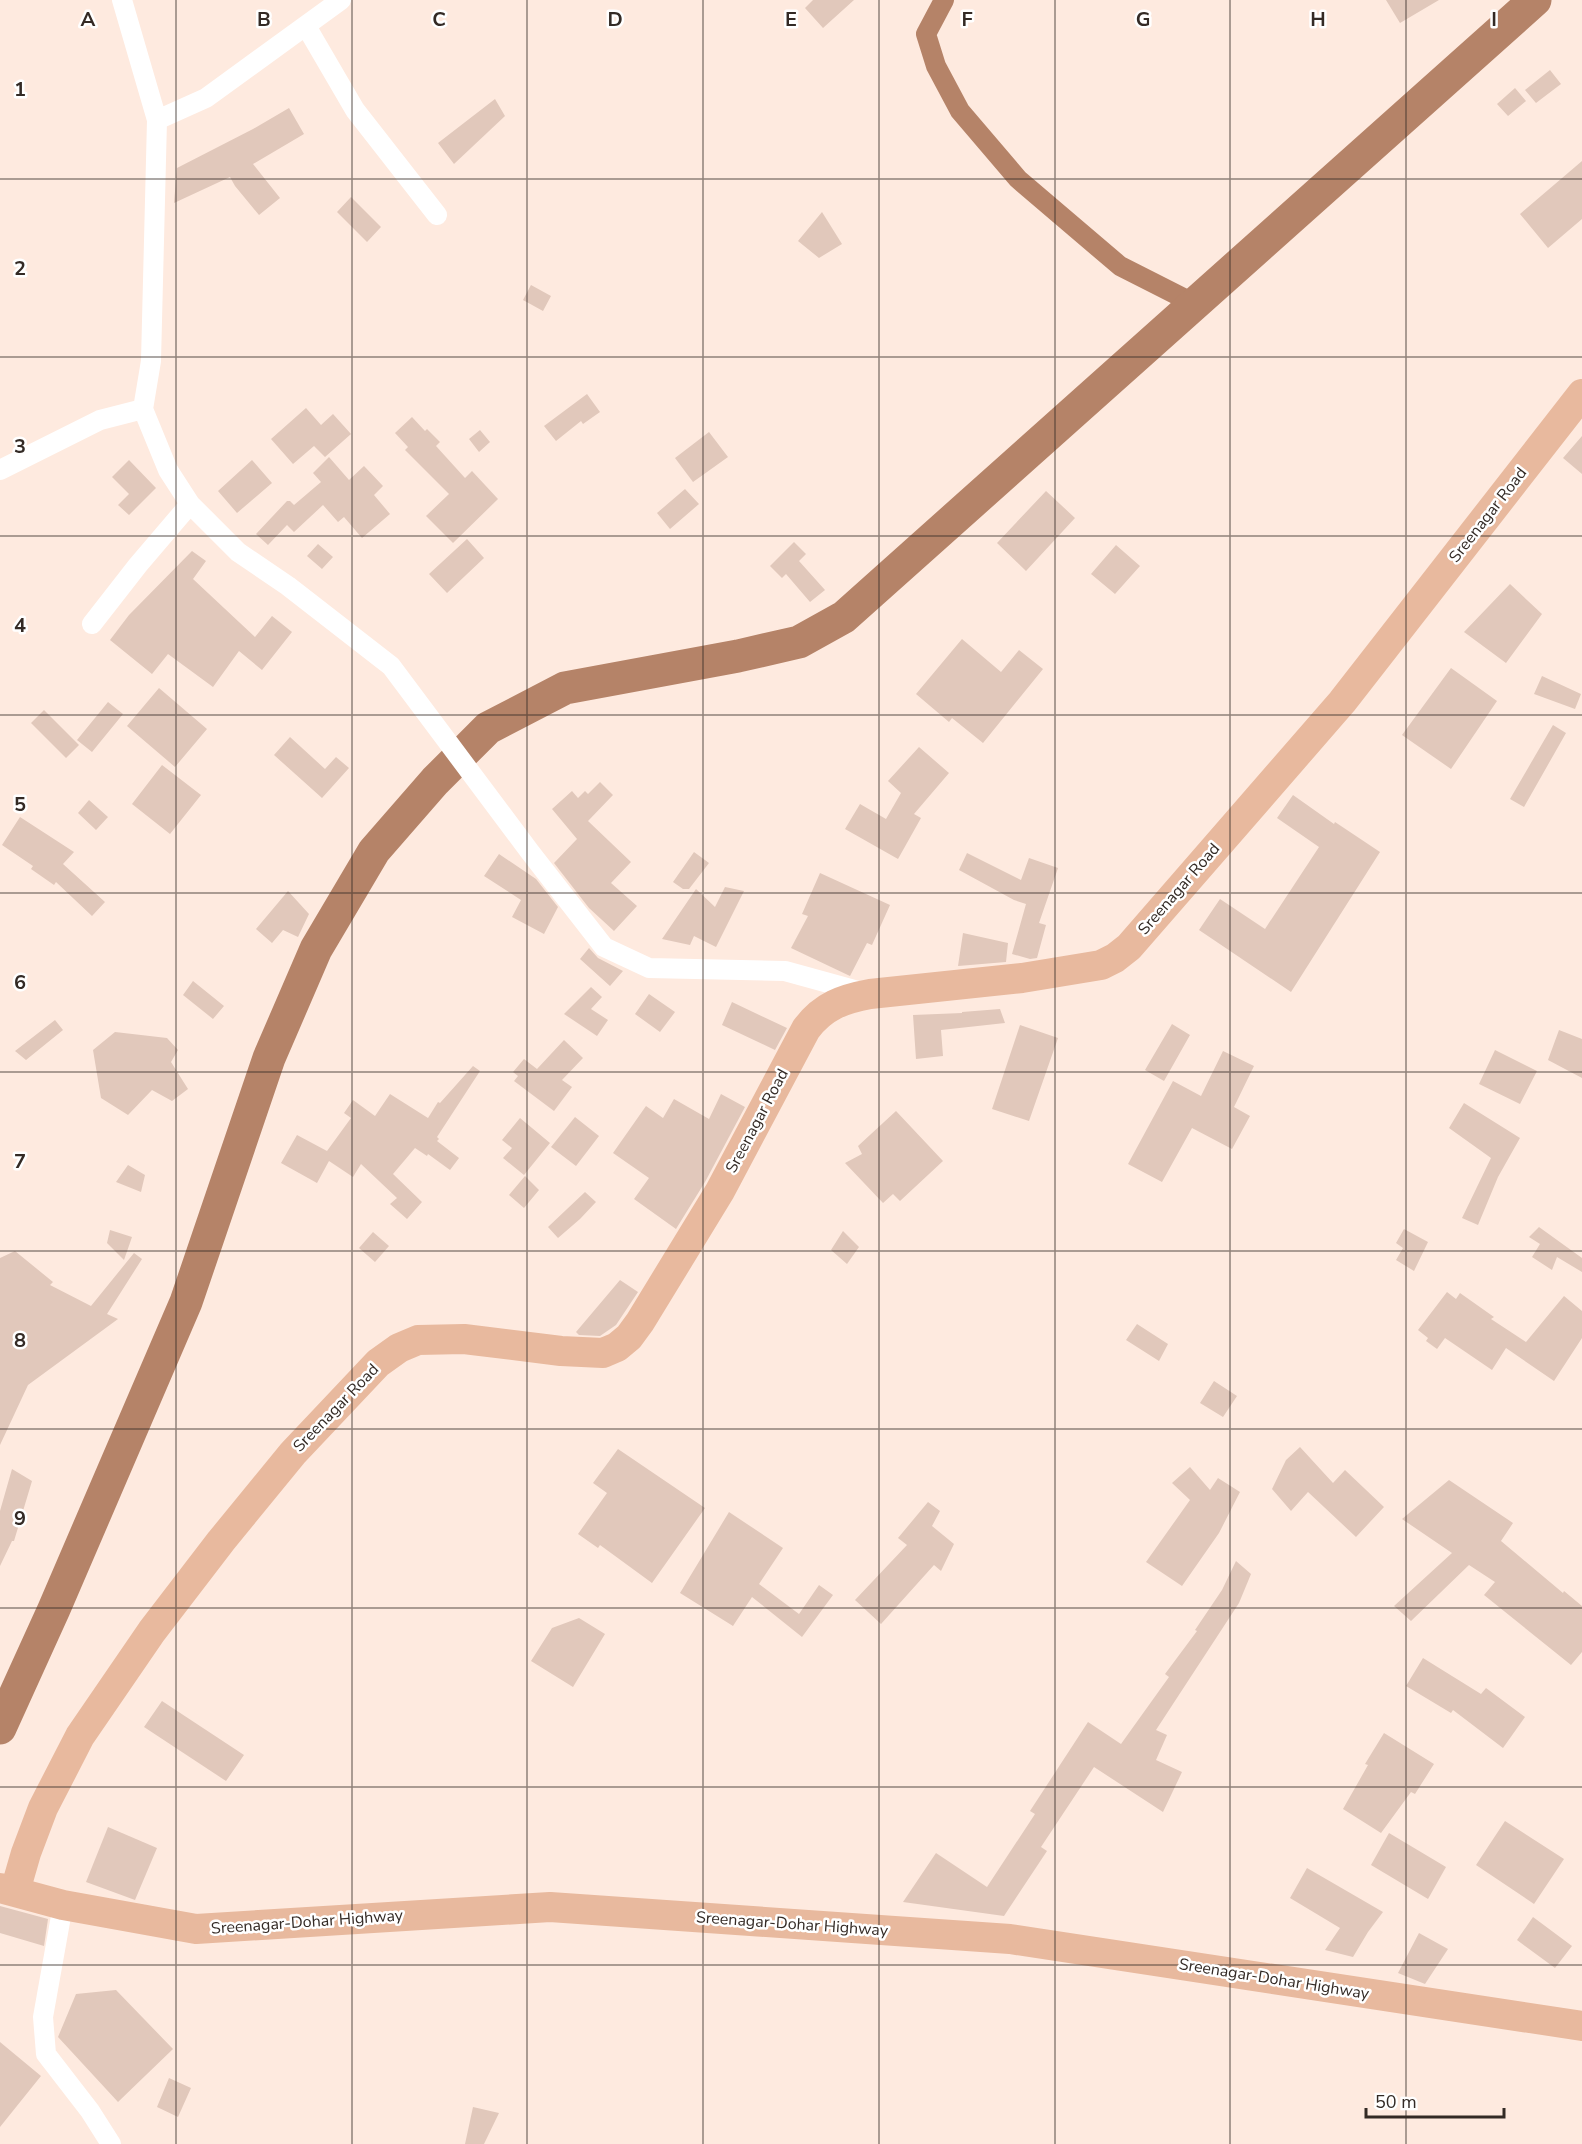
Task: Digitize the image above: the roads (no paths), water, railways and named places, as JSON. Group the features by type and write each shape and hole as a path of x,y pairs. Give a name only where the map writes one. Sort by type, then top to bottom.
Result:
{"main road":[{"name":"Sreenagar Road","path":"8,1889 26,1853 43,1808 80,1736 152,1631 293,1453 385,1358 399,1348 418,1340 464,1339 561,1351 603,1353 617,1347 629,1337 640,1322 720,1191 806,1029 816,1016 831,1005 849,998 870,994 1022,978 1101,965 1129,947 1342,702 1582,394"},
{"name":"Sreenagar-Dohar Highway","path":"8,1889 63,1905 196,1929 550,1907 1010,1939 1582,2026"}],"street":[{"path":"122,0 157,120 151,361 143,409 168,470 189,504 238,552 288,586 391,666 604,947 649,968 785,971 870,994"},
{"path":"157,120 207,98 341,0"},
{"path":"306,26 355,110 437,215"},
{"path":"0,470 100,420 143,409"},
{"path":"92,624 138,564 189,504"},
{"path":"63,1905 43,2017 46,2054 90,2111 111,2144"}],"waterway":[{"path":"944,0 926,34 936,66 960,111 1018,179 1120,266 1195,304"},
{"path":"0,1728 54,1609 186,1302 269,1058 316,949 374,851 435,781 488,728 565,688 738,656 799,642 844,617 1535,0"}]}
